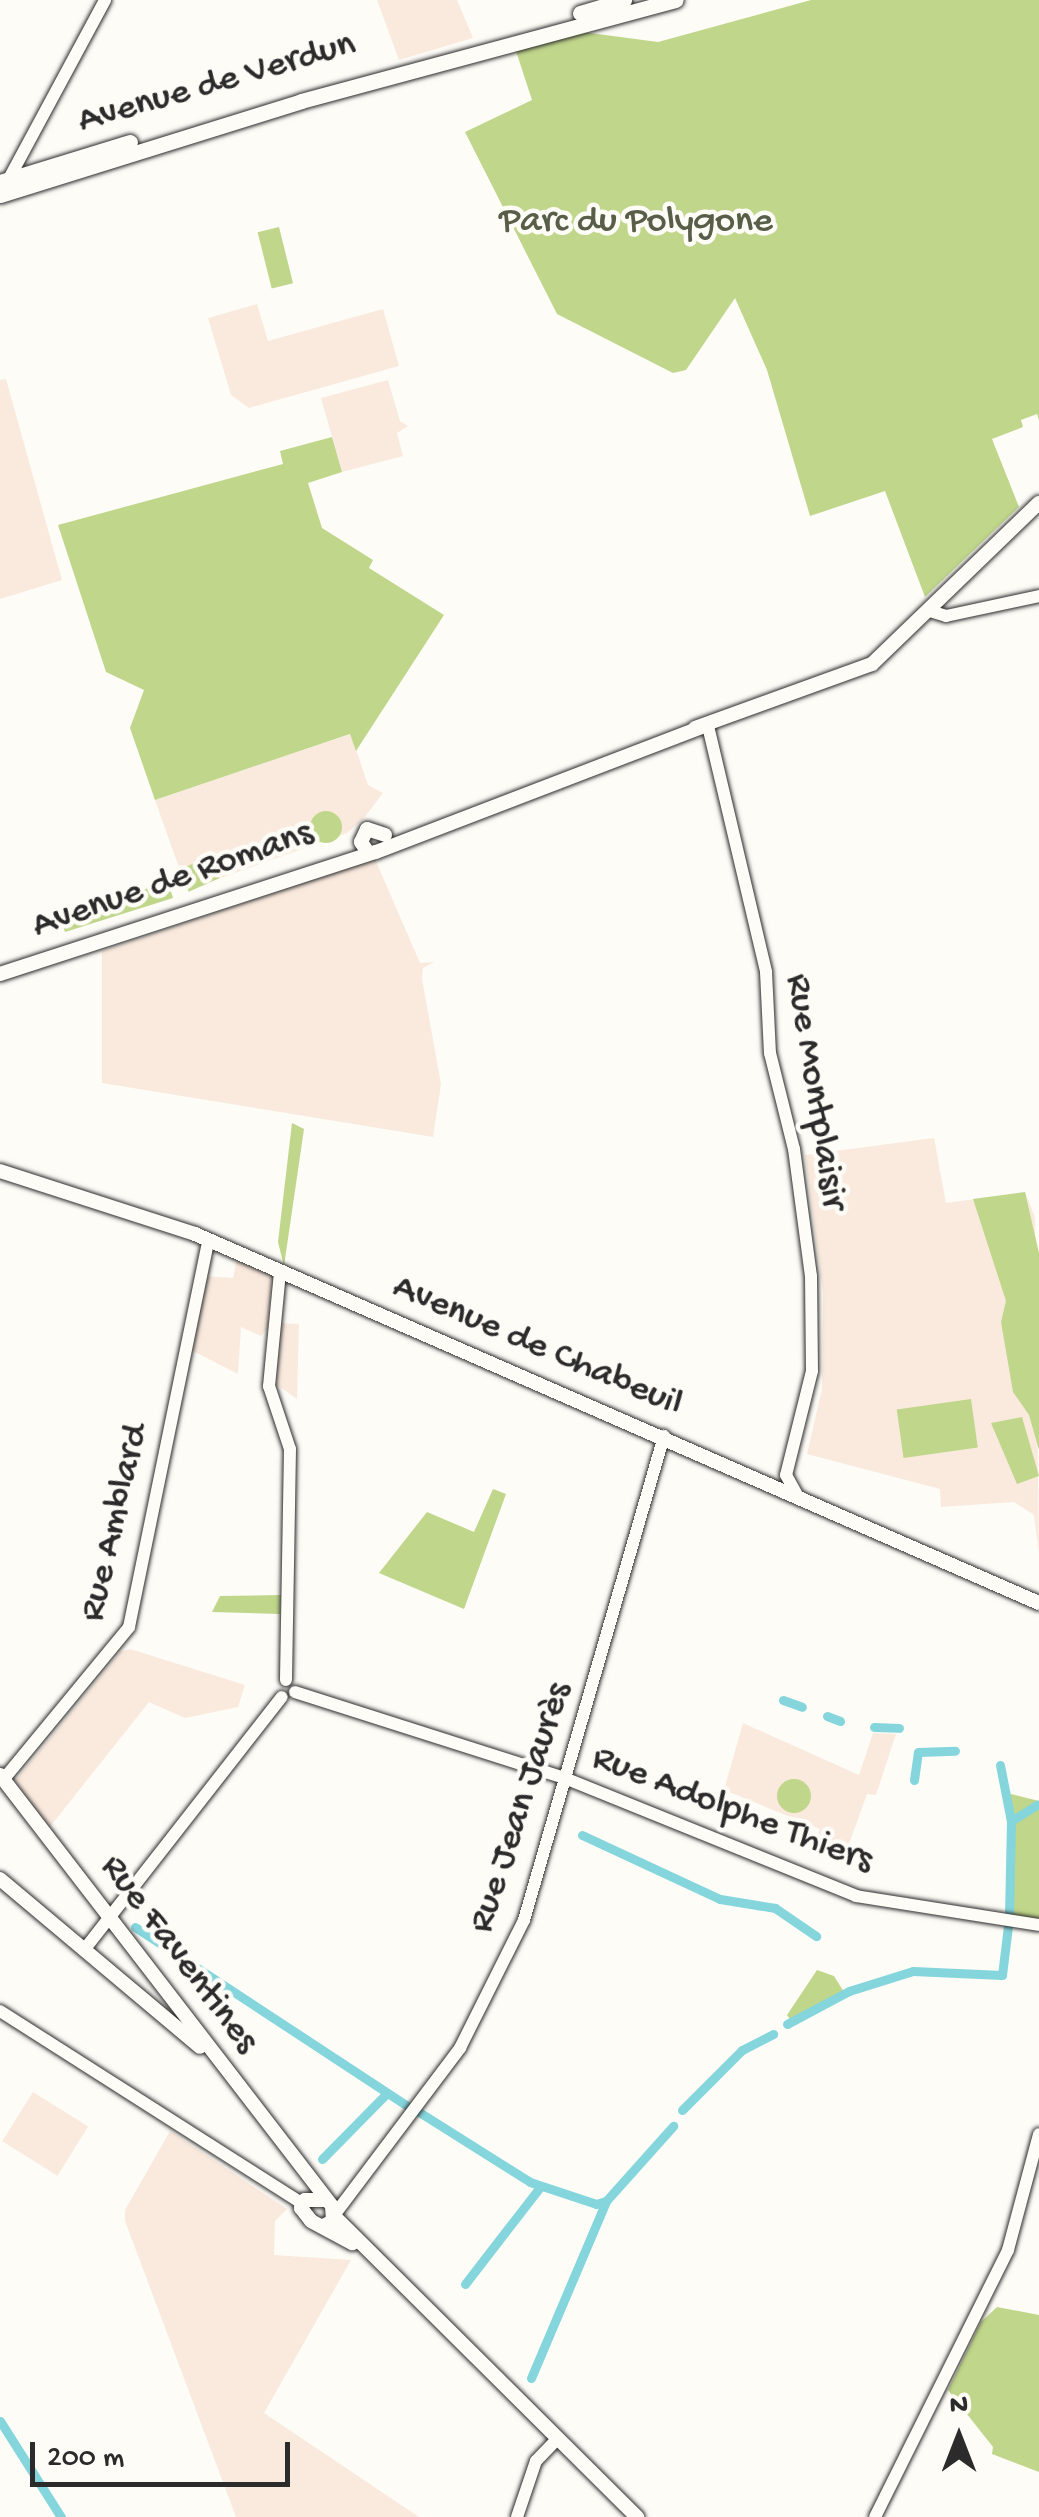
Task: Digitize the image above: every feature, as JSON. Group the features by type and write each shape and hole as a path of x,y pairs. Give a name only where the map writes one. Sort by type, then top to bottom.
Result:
{"main road":[{"name":"Avenue de Verdun","path":"2,187 624,0"},
{"name":"Avenue de Verdun","path":"2,187 676,0"},
{"path":"384,841 369,828 364,846 407,836 863,669 930,611 1039,503"},
{"name":"Avenue de Romans","path":"0,965 364,846"},
{"name":"Avenue de Romans","path":"0,974 364,846"},
{"name":"Avenue de Chabeuil","path":"0,1171 208,1241 664,1436 1039,1603"},
{"name":"Rue Faventines","path":"2,1778 110,1920 179,2022 212,2057 325,2200 331,2219"},
{"path":"0,1879 84,1950 179,2022"},
{"path":"304,2174 306,2217 331,2219 637,2517"},
{"path":"303,2202 325,2200"}],"street":[{"path":"2,187 105,0"},
{"path":"930,611 946,616 1039,596"},
{"name":"Rue Montplaisir","path":"705,726 766,972 770,1053 794,1149 811,1276 812,1371 787,1470"},
{"name":"Rue Amblard","path":"2,1778 125,1638 208,1241"},
{"path":"84,1950 288,1694 290,1449 268,1386 280,1272"},
{"name":"Rue Jean Jaurès","path":"331,2219 467,2035 524,1920 664,1436"},
{"path":"757,1478 787,1470 787,1484 808,1502"},
{"name":"Rue Adolphe Thiers","path":"288,1694 566,1779 856,1896 1039,1926"},
{"path":"0,2011 303,2202"},
{"path":"874,2517 989,2296 1008,2250 1039,2134"},
{"path":"517,2517 536,2461 557,2439"}],"shaded area":[{"path":"377,0 457,0 473,38 399,60"},
{"path":"257,304 268,341 383,309 399,366 249,408 231,395 208,318"},
{"path":"6,379 62,580 0,599 0,380"},
{"path":"388,380 400,421 408,426 397,433 403,456 342,472 321,398"},
{"path":"351,734 368,785 383,793 364,818 347,833 187,890 155,800"},
{"path":"375,859 420,963 434,962 423,968 422,979 441,1084 433,1137 102,1083 102,951"},
{"path":"934,1138 946,1203 1025,1192 1035,1217 1039,1553 1034,1515 1014,1502 941,1507 940,1489 807,1454 822,1389 823,1294 805,1155"},
{"path":"237,1259 272,1275 268,1328 261,1336 241,1327 238,1374 191,1350 206,1276 233,1278"},
{"path":"279,1323 299,1324 297,1399 276,1384"},
{"path":"130,1649 245,1685 238,1707 185,1718 149,1702 49,1828 15,1781 120,1652"},
{"path":"743,1723 859,1775 873,1733 896,1734 876,1795 867,1794 845,1855 816,1840 820,1829 724,1790"},
{"path":"33,2092 88,2126 57,2176 2,2141"},
{"path":"170,2131 287,2209 275,2221 274,2255 351,2260 264,2413 419,2517 236,2517 125,2221 125,2210"}],"green space":[{"name":"Parc du Polygone","path":"811,0 1039,0 1039,420 1037,414 1021,420 1023,427 992,439 1019,507 925,597 885,491 810,516 767,370 735,298 686,370 673,373 557,314 465,132 532,100 515,48 575,31 658,42"},
{"path":"279,227 293,283 272,289 258,232"},
{"path":"332,437 342,472 308,483 322,528 373,560 369,568 444,615 356,751 350,734 155,800 130,728 144,690 106,672 58,525 283,464 280,451"},
{"path":"326,811 337,816 342,827 337,838 326,843 315,838 310,827 315,816"},
{"path":"210,856 220,878 189,892 179,870"},
{"path":"167,878 173,898 65,932 62,924 89,910 94,916"},
{"path":"292,1123 304,1129 284,1266 278,1242"},
{"path":"1025,1192 1039,1253 1039,1450 1029,1415 1013,1392 1001,1322 1006,1301 973,1199"},
{"path":"971,1399 978,1448 904,1458 897,1409"},
{"path":"1022,1417 1039,1476 1017,1484 991,1423"},
{"path":"493,1489 506,1494 464,1609 379,1573 427,1512 474,1532"},
{"path":"281,1595 280,1614 212,1612 220,1596"},
{"path":"794,1779 806,1784 811,1796 806,1808 794,1813 782,1808 777,1796 782,1784"},
{"path":"1003,1792 1039,1801 1039,1925 1009,1915 1013,1867"},
{"path":"817,1970 834,1976 844,1992 791,2021 787,2015"},
{"path":"997,2307 1039,2315 1039,2472 992,2454 993,2447 948,2390 981,2322"}],"waterway":[{"path":"783,1700 802,1707"},
{"path":"827,1716 840,1721"},
{"path":"874,1727 899,1728"},
{"path":"914,1780 918,1752 955,1751"},
{"path":"1000,1765 1011,1821 1009,1915"},
{"path":"1011,1821 1037,1805"},
{"path":"582,1835 720,1899 775,1908 816,1936"},
{"path":"787,2024 849,1991 913,1971 1002,1975 1008,1926"},
{"path":"135,1927 407,2106"},
{"path":"682,2110 742,2050 773,2034"},
{"path":"322,2159 386,2094"},
{"path":"419,2112 530,2182 596,2204 606,2201 673,2126"},
{"path":"465,2284 540,2187"},
{"path":"531,2378 606,2201"},
{"path":"0,2421 61,2517"}]}
